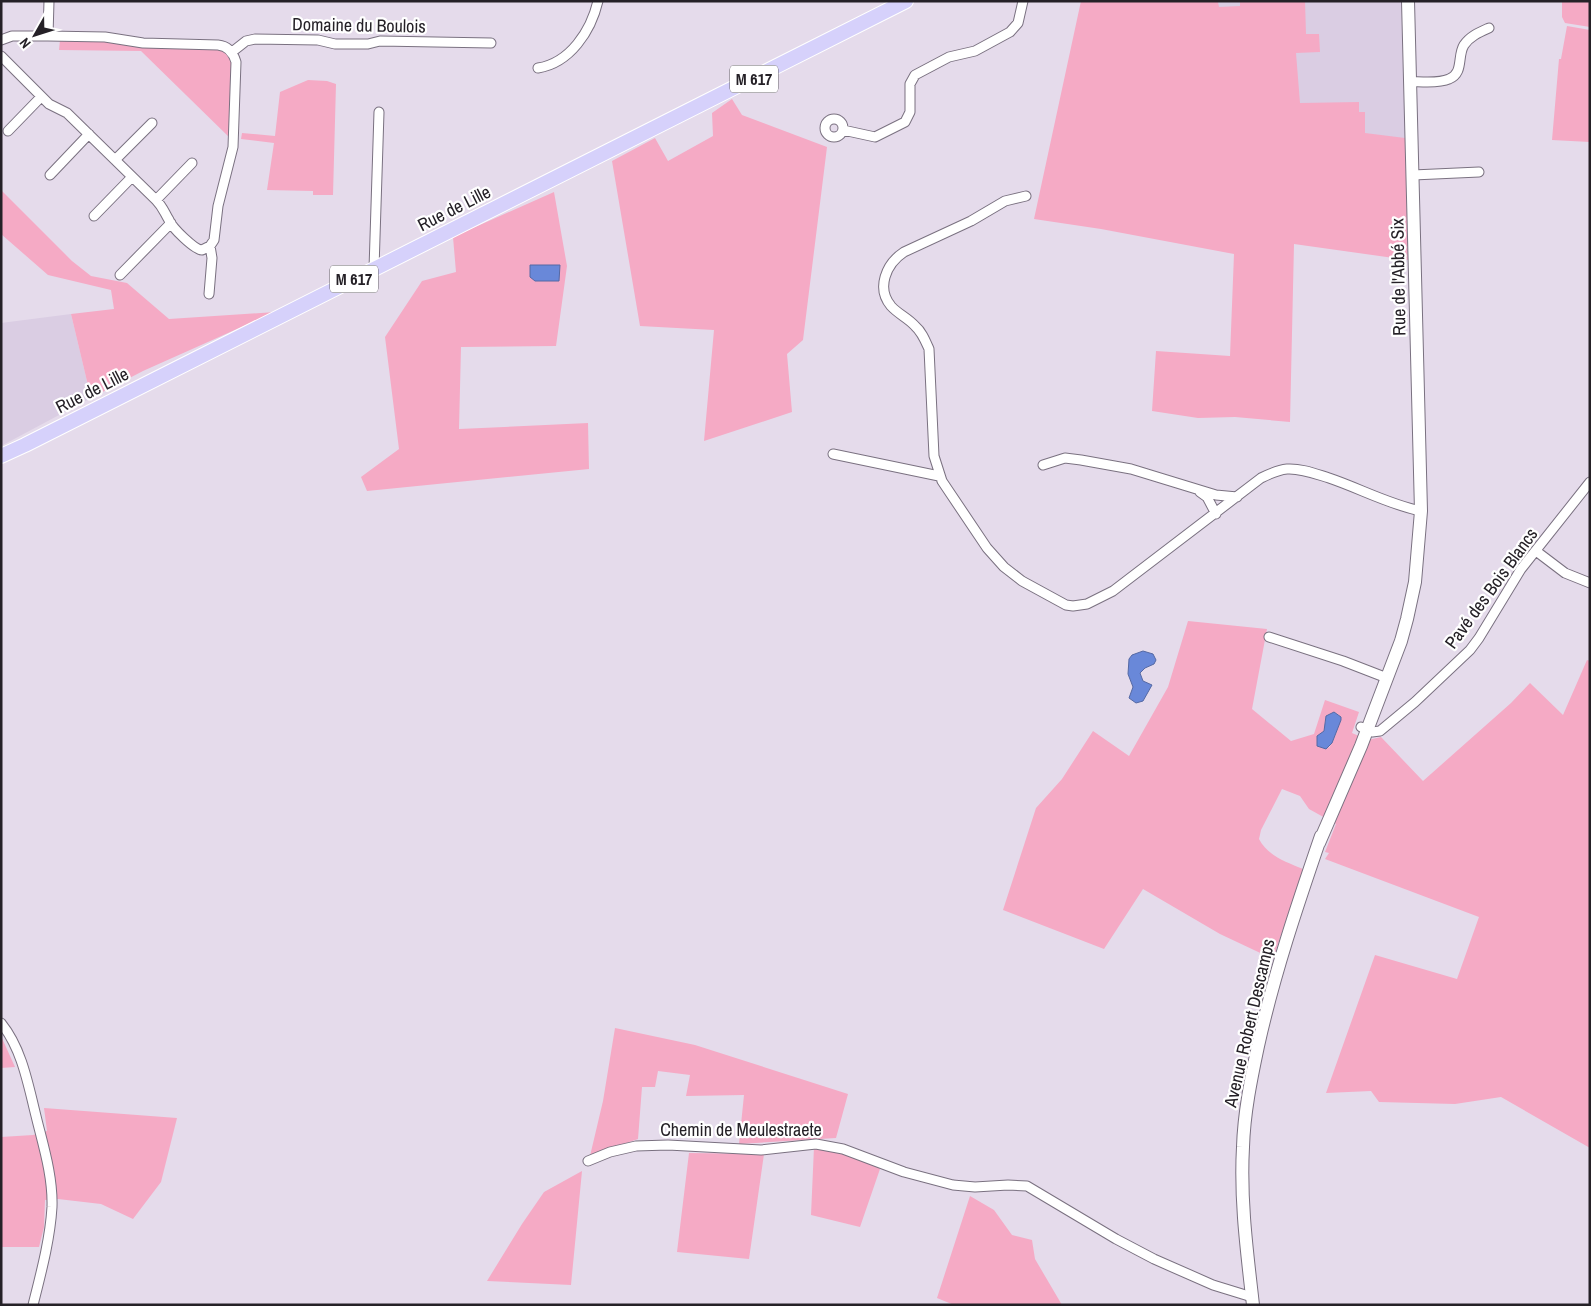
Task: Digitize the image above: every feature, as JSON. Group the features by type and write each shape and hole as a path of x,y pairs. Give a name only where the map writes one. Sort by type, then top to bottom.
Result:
{"main road":[{"name":"Rue de l'Abbé Six","path":"1394,652 1418,552 1421,511 1408,1"},
{"name":"Rue de Lille","path":"1,457 906,3"},
{"name":"Avenue Robert Descamps","path":"1253,1301 1244,1225 1242,1145 1255,1061 1275,977 1293,916 1319,843 1394,652"}],"street":[{"path":"48,36 49,1"},
{"path":"538,68 558,61 577,44 590,24 598,1"},
{"path":"842,130 875,137 905,122 910,112 910,84 915,75 949,56 975,51 1010,32 1018,22 1023,1"},
{"path":"1411,82 1443,81 1452,78 1459,69 1462,49 1466,42 1489,28"},
{"path":"1,40 12,36 106,37 143,44 218,44 232,52 236,62 234,140 218,206 215,237 210,246 205,250 197,250 171,223 164,209 156,200 67,113 52,106 41,97 1,56"},
{"name":"Domaine du Boulois","path":"232,52 244,42 251,40 318,40 335,44 368,44 380,41 490,43"},
{"path":"8,131 41,97"},
{"path":"374,269 379,112"},
{"path":"115,160 152,123"},
{"path":"50,175 89,134"},
{"path":"156,200 192,163"},
{"path":"1413,175 1479,172"},
{"path":"94,216 132,177"},
{"path":"1026,196 1005,201 971,221 904,252 892,263 886,272 884,283 887,299 895,309 918,329 929,349 934,456 940,476 987,548 1004,567 1022,580 1064,604 1071,606 1090,604 1113,591 1267,475 1288,469 1320,475 1421,511"},
{"path":"120,275 171,223"},
{"path":"209,294 212,258 210,246"},
{"path":"833,454 940,476"},
{"path":"1043,465 1065,458 1081,460 1132,469 1198,490 1221,496 1237,497"},
{"name":"Pavé des Bois Blancs","path":"1364,729 1380,731 1463,658 1479,638 1518,574 1590,482"},
{"path":"1198,490 1207,497 1216,514"},
{"path":"1536,551 1565,572 1590,584"},
{"path":"1269,637 1344,661 1384,677"},
{"path":"1,1023 17,1050 24,1070 44,1148 52,1204 47,1244 33,1305"},
{"name":"Chemin de Meulestraete","path":"588,1161 610,1152 636,1146 668,1145 761,1150 816,1144 843,1149 904,1172 953,1184 976,1187 1027,1186 1146,1255 1253,1301"}],"shaded area":[{"path":"1081,1 1211,1 1218,2 1219,7 1240,6 1240,1 1305,1 1306,34 1319,34 1320,52 1296,53 1300,103 1359,102 1359,112 1365,112 1365,133 1405,138 1408,260 1294,244 1290,422 1235,417 1198,418 1152,411 1156,351 1230,356 1234,254 1101,229 1034,219"},
{"path":"1152,1 1401,1 1405,143 1245,116"},
{"path":"1562,1 1590,1 1590,27 1565,23 1562,17"},
{"path":"1567,26 1590,30 1590,142 1552,140 1559,59 1561,59"},
{"path":"60,40 110,41 220,48 226,50 232,62 231,139 141,51 59,50"},
{"path":"308,80 327,81 336,84 333,195 313,195 313,191 267,190 274,143 241,139 242,133 275,136 280,92"},
{"path":"732,99 742,115 827,147 803,340 787,354 792,412 704,441 714,330 640,326 612,161 655,138 668,161 713,136 712,113"},
{"path":"1,190 72,261 91,276 127,283 169,319 275,312 143,371 91,398 71,314 114,309 111,290 48,275 1,234"},
{"path":"554,192 567,266 556,346 461,347 459,429 588,423 589,469 367,491 361,477 399,449 385,337 422,281 456,272 453,237"},
{"path":"71,314 91,398 1,446 1,323"},
{"path":"1188,621 1267,629 1252,709 1291,741 1314,734 1325,700 1359,712 1352,733 1368,740 1381,737 1423,781 1511,703 1530,683 1563,715 1587,660 1590,661 1590,1148 1501,1097 1455,1104 1379,1102 1371,1091 1326,1093 1375,955 1457,979 1479,917 1325,859 1329,853 1325,852 1336,824 1309,809 1300,796 1282,789 1261,830 1259,839 1272,854 1303,869 1273,959 1220,934 1143,889 1104,949 1003,910 1036,808 1062,779 1093,731 1129,756 1168,687","holes":["1334,712 1339,715 1336,734 1329,748 1322,734 1325,728 1325,719"]},
{"path":"615,1028 695,1045 848,1094 836,1138 739,1144 744,1095 686,1096 690,1075 658,1071 655,1087 642,1087 638,1139 590,1156 603,1101"},
{"path":"1,1036 15,1067 1,1068"},
{"path":"44,1108 177,1118 161,1182 133,1219 101,1204 58,1199 45,1200 44,1227 39,1247 1,1247 1,1137 33,1135 47,1131"},
{"path":"814,1147 837,1150 876,1165 880,1169 860,1227 811,1215"},
{"path":"689,1153 764,1154 749,1259 677,1252"},
{"path":"582,1171 571,1285 487,1281 544,1192"},
{"path":"970,1196 994,1210 1012,1235 1032,1240 1035,1259 1062,1305 954,1305 937,1298"}],"water":[{"path":"530,265 560,265 559,281 535,281 530,277"},
{"path":"1143,651 1153,654 1156,660 1154,664 1145,668 1140,673 1143,681 1152,685 1143,701 1136,703 1129,698 1133,687 1128,674 1129,659 1132,655"},
{"path":"1334,712 1341,717 1341,720 1332,743 1326,749 1317,746 1317,736 1324,731 1326,716"}]}
